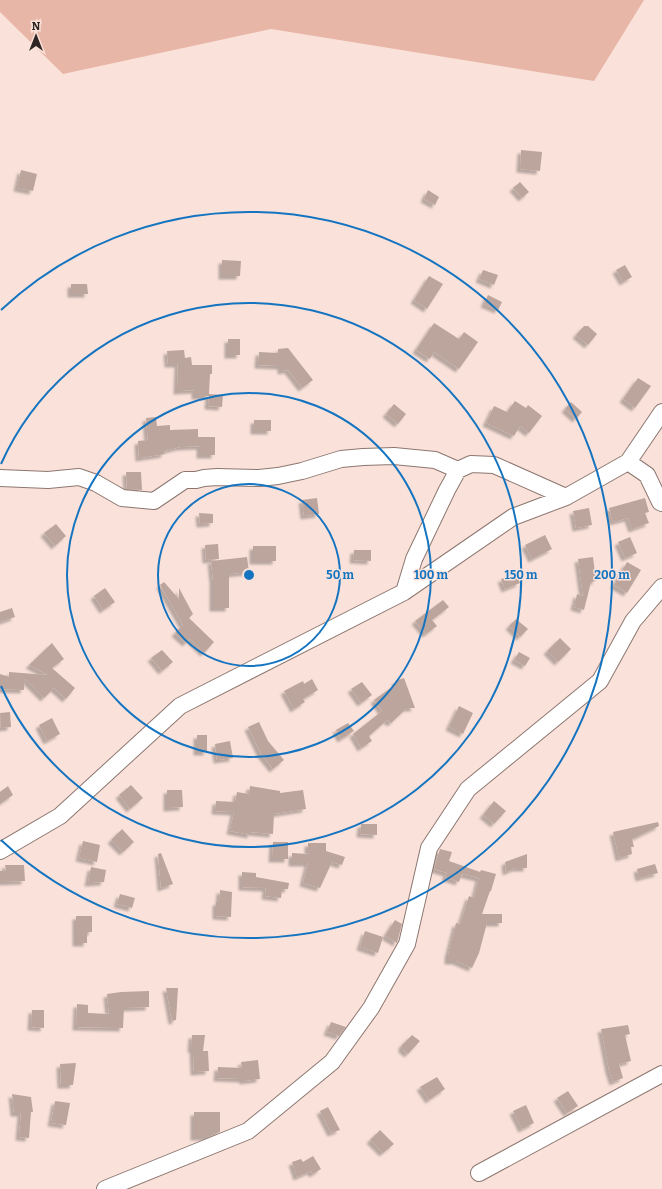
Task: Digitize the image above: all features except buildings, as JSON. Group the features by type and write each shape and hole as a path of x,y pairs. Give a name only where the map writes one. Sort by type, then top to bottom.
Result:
{"street":[{"path":"0,851 60,816 180,706 404,592 513,517 566,497 628,462 662,412"},
{"path":"0,478 48,480 79,477 96,483 122,498 154,500 185,480 217,477 259,478 278,476 302,471 341,459 394,456 435,460 458,470"},
{"path":"628,462 647,475 660,502 662,503"},
{"path":"404,592 414,559 458,470 471,464 494,465 566,497"},
{"path":"106,1189 248,1131 332,1062 371,1008 407,944 429,848 468,789 600,681 633,621 662,587"},
{"path":"479,1173 662,1074"}],"shaded area":[{"path":"0,0 644,0 594,81 271,29 63,74 0,12"}]}
